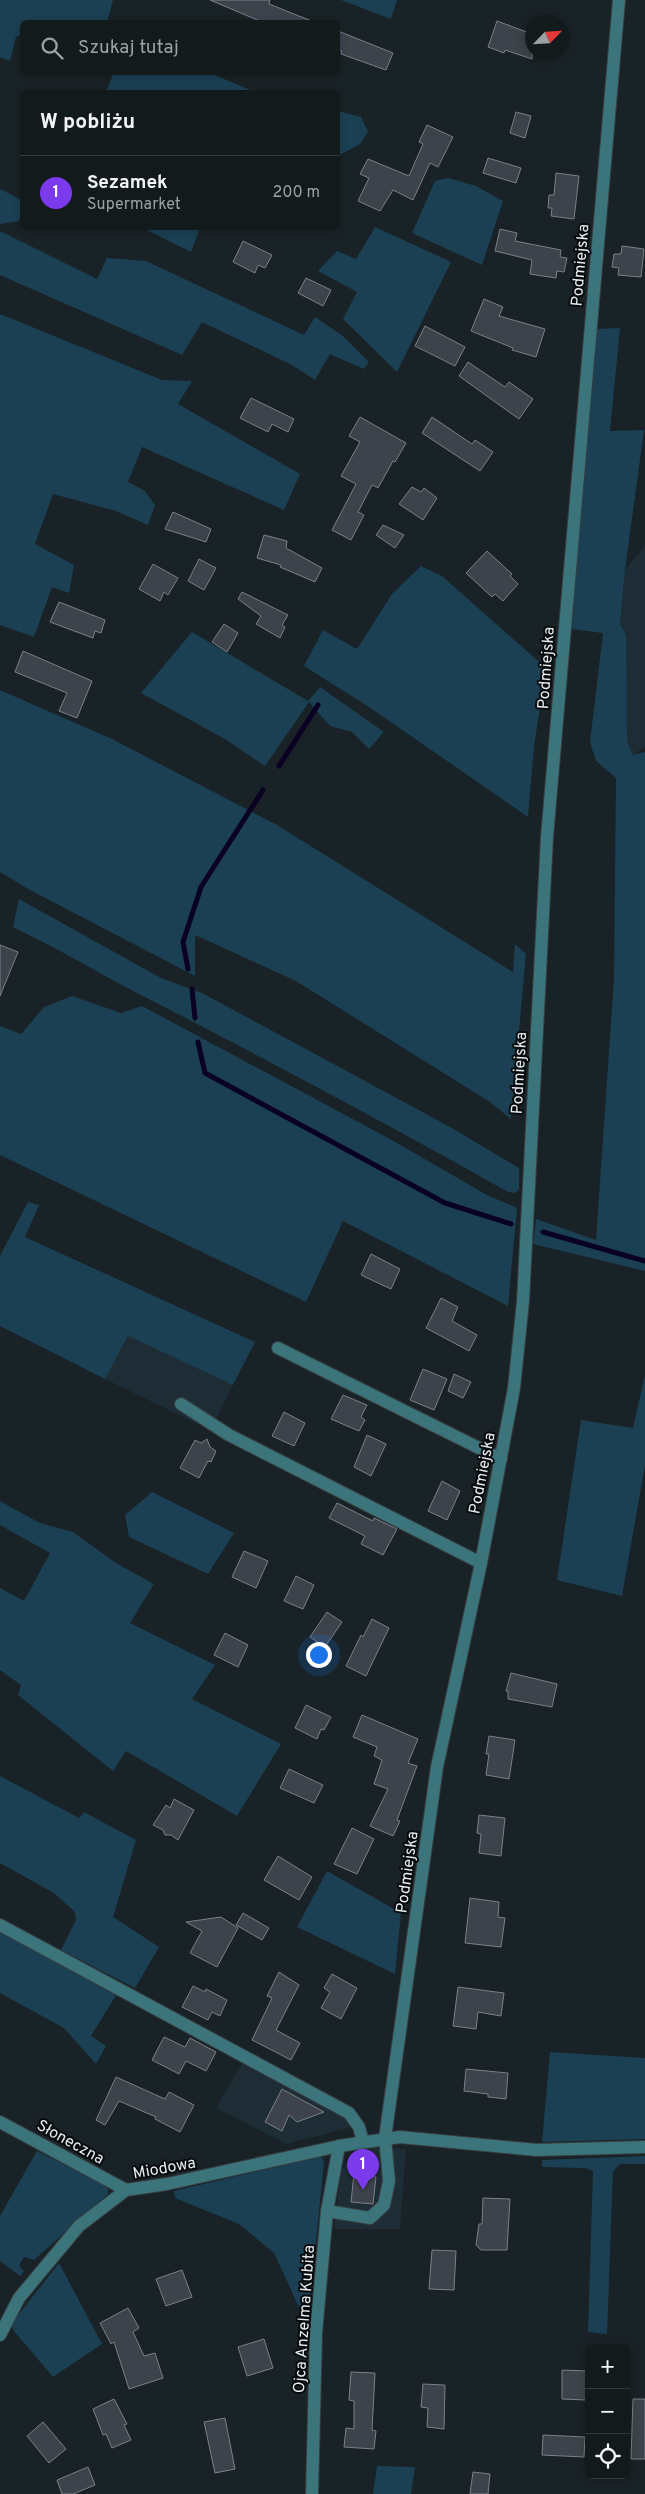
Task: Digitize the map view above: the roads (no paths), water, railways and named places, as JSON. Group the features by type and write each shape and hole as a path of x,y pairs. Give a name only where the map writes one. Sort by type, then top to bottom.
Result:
{"street":[{"name":"Podmiejska","path":"327,2211 370,2218 384,2205 389,2181 385,2138 437,1767 481,1563 514,1388 523,1301 547,837 618,0"},
{"path":"278,1348 501,1459"},
{"path":"181,1404 229,1436 481,1563"},
{"path":"0,1925 349,2113 359,2127 363,2142"},
{"name":"Słoneczna","path":"0,2122 126,2190"},
{"name":"Miodowa","path":"0,2335 19,2298 79,2226 126,2190 167,2184 339,2146 385,2138 400,2137 536,2150 645,2147"},
{"name":"Ojca Anzelma Kubita","path":"312,2494 316,2333 327,2211 339,2146"}],"waterway":[{"path":"279,766 318,705"},
{"path":"188,969 183,942 201,887 263,790"},
{"path":"192,989 195,1018"},
{"path":"198,1042 205,1073 445,1203 511,1224"},
{"path":"543,1232 645,1261"}],"place":[{"name":"Sezamek","path":"363,2190"}]}
